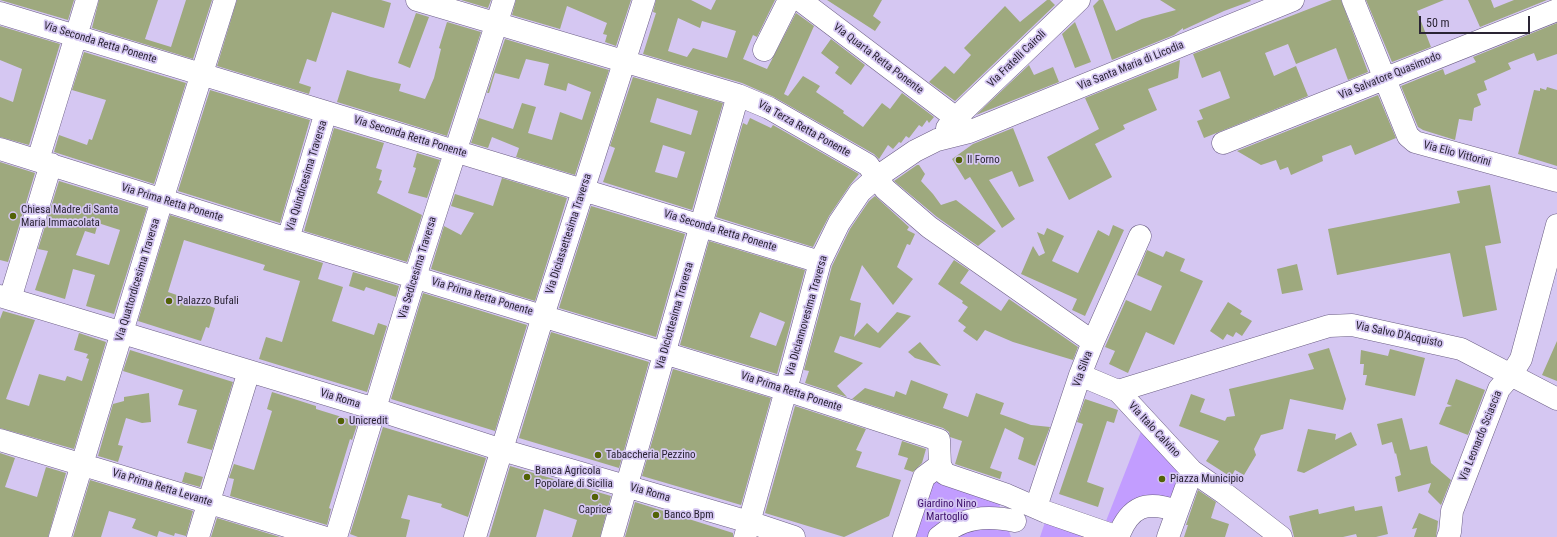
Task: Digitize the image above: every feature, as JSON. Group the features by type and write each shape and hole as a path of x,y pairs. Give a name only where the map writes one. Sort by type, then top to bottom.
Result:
{"street":[{"path":"5,297 44,162 76,36 87,0"},
{"name":"Via Quattordicesima Traversa","path":"60,537 123,333 162,200 225,0"},
{"name":"Via Terza Retta Ponente","path":"417,0 738,95 770,108 868,165 885,189 929,227 1093,342"},
{"name":"Via Sedicesima Traversa","path":"336,537 415,277 504,0"},
{"name":"Via Diciassettesima Traversa","path":"475,537 543,316 644,0"},
{"path":"764,50 789,0"},
{"name":"Via Quarta Retta Ponente","path":"800,0 962,125"},
{"name":"Via Fratelli Cairoli","path":"962,125 1079,0"},
{"name":"Via Santa Maria di Licodia","path":"937,140 962,125 1293,0"},
{"name":"Via Elio Vittorini","path":"1353,0 1408,136 1415,142 1557,181"},
{"name":"Via Salvatore Quasimodo","path":"1223,143 1557,10"},
{"name":"Via Seconda Retta Ponente","path":"0,13 820,262"},
{"name":"Via Diciottesima Traversa","path":"612,537 738,95"},
{"name":"Via Quindicesima Traversa","path":"288,239 326,112"},
{"name":"Via Diciannovesima Traversa","path":"747,530 820,262 839,223 860,192 877,177 915,151 937,140"},
{"name":"Via Prima Retta Ponente","path":"0,149 288,239 786,390 939,440 940,465"},
{"name":"Via Leonardo Sciascia","path":"1448,537 1450,532 1452,511 1498,389 1511,375 1521,359 1557,225"},
{"name":"Via Silva","path":"1036,507 1080,375 1140,236"},
{"name":"Via Roma","path":"5,297 375,409 502,450 626,486 747,530 794,537"},
{"name":"Via Salvo D'Acquisto","path":"1118,392 1328,326 1352,325 1461,349 1557,399"},
{"path":"198,537 249,371"},
{"name":"Via Italo Calvino","path":"1080,375 1118,392 1192,471 1224,493 1281,537"},
{"name":"Via Prima Retta Levante","path":"0,440 323,537"},
{"path":"904,537 924,477 940,465 945,474 1007,495 1118,537 1123,524 1132,513 1141,507 1154,505 1164,506 1177,511"},
{"path":"1168,537 1192,471"},
{"path":"1007,495 1017,529"},
{"path":"939,537 946,531 963,523 980,518 998,518 1017,529"}],"green space":[{"path":"1142,429 1181,473 1170,498 1116,523 1106,521"},
{"name":"Giardino Nino Martoglio","path":"938,479 997,498 1011,537 911,537 927,486"},
{"path":"1045,522 1088,537 1040,537"}],"building":[{"path":"0,0 74,0 68,20"},
{"path":"99,0 158,0 145,39 171,47 186,0 212,0 193,59 92,28"},
{"path":"237,0 381,0 391,3 384,28 332,12 316,62 307,59 299,83 311,87 309,94 217,66"},
{"path":"461,0 491,0 488,8"},
{"path":"516,0 631,0 616,46 605,42 607,35 603,34 607,23 567,6 560,29 512,15"},
{"path":"656,0 691,0 711,10 716,0 775,0 757,37 753,35 743,59 767,69 796,13 814,26 784,94 788,96 803,76 820,86 816,92 844,111 843,113 863,127 882,103 890,109 902,93 934,117 929,123 927,120 922,127 919,125 909,138 906,136 901,143 899,142 893,149 888,145 879,159 874,154 774,97 742,83 643,54 656,13 653,12","holes":["678,18 700,28 702,21 736,31 727,58 693,48 687,57 668,51"]},
{"path":"827,0 882,0 873,16 881,22 875,31"},
{"path":"1047,0 1050,0 1055,5 955,101 929,82 945,66 954,74 971,55 964,48 1005,6 1020,22"},
{"path":"1099,0 1103,0 1116,31 1142,19 1176,10 1160,0 1251,1 1224,11 1183,30 1183,28 1174,35 1112,60 1093,6"},
{"path":"1332,0 1341,0 1368,72 1348,80 1336,48 1296,64 1288,44 1265,53 1274,76 1296,66 1308,96 1204,138 1197,121 1203,119 1199,110 1230,98 1220,71 1202,78 1193,54"},
{"path":"1366,0 1444,0 1417,11 1431,47 1392,62"},
{"path":"1468,0 1491,0 1494,8 1514,0 1547,0 1480,27"},
{"path":"416,13 429,17 410,68 398,63"},
{"path":"447,22 481,32 447,136 337,102 347,70 401,84 399,91 425,99 434,78 441,49 439,48"},
{"path":"1075,22 1091,62 1075,68 1062,34"},
{"path":"1557,23 1557,54 1537,61 1534,53 1508,63 1511,69 1484,81 1487,90 1477,94 1481,105 1474,108 1472,121 1459,119 1455,140 1418,127 1401,86 1443,69 1445,75 1476,62 1473,57"},
{"path":"0,26 60,44 29,145 0,137 0,97 13,102 22,69 0,60"},
{"path":"505,39 609,70 575,175 516,157 519,148 492,137 488,148 471,143 479,118 513,129 522,103 536,107 528,133 552,140 560,112 582,120 591,92 568,83 566,91 544,85 549,64 526,59 519,79 495,73 489,93 487,93"},
{"path":"831,39 865,65 851,85 835,73 839,67 821,53"},
{"path":"84,52 186,83 154,184 54,152 59,135 87,145 89,139 92,140 106,100 72,90"},
{"path":"1180,60 1178,78 1148,89 1157,110 1123,125 1125,129 1095,144 1112,177 1069,200 1047,157 1099,129 1085,98"},
{"path":"1029,65 1034,75 1053,67 1059,82 976,115"},
{"path":"633,77 723,103 692,210 603,182 615,148 610,146","holes":["657,98 698,111 691,135 650,122","663,145 685,152 677,178 655,172"]},
{"path":"1547,87 1557,90 1557,166 1518,154 1534,90 1540,91 1540,88 1546,90"},
{"path":"210,90 310,120 280,223 178,191"},
{"path":"1378,95 1396,138 1355,155 1351,145 1322,156 1323,161 1291,175 1288,167 1280,170 1276,160 1261,165 1237,151"},
{"path":"750,118 771,128 773,125 859,174 829,216 813,247 716,217 743,123 747,125"},
{"path":"334,128 384,143 376,168 382,170 379,180 382,181 377,193 422,215 407,262 304,231"},
{"path":"1013,128 1034,181 1019,187 1012,171 989,180 1015,219 1002,228 970,177 965,180 952,159 973,144"},
{"path":"417,153 440,160 427,198 408,193 416,168 413,167"},
{"name":"Chiesa Madre di Santa Maria Immacolata","path":"0,162 35,173 8,262 0,260"},
{"path":"919,165 925,174 921,181 941,205 956,200 996,231 978,246 937,217 894,181"},
{"path":"502,178 567,198 535,301 431,269 444,226 461,235 474,213 451,206 455,194 493,206"},
{"path":"59,181 147,208 114,314 86,306 95,275 73,269 65,299 35,290 48,251 38,249","holes":["98,223 120,230 109,265 76,255 85,231 95,234"]},
{"path":"1490,185 1501,243 1485,246 1497,310 1463,317 1450,253 1337,275 1328,229 1460,203 1457,191"},
{"path":"875,196 909,227 907,230 915,234 910,245 907,244 897,267 913,279 893,305 862,265 850,300 861,303 854,337 867,323 878,333 897,312 911,316 880,348 840,336 834,352 863,363 837,386 847,397 805,383 809,371 804,370 832,266 850,229 869,201"},
{"path":"591,206 685,234 656,337 559,308"},
{"name":"Palazzo Bufali","path":"170,215 323,263 318,279 343,287 332,321 374,335 378,323 387,326 367,392 259,359 266,337 282,342 300,281 263,270 265,265 184,240 168,292 215,308 209,328 206,327 201,341 138,321"},
{"path":"1113,225 1124,230 1085,316 1072,310 1077,299 1021,274 1033,246 1039,256 1045,253 1037,232 1044,235 1047,228 1064,236 1052,261 1078,273 1098,230 1109,236"},
{"path":"709,241 805,270 777,374 680,345","holes":["760,312 785,322 776,346 750,337"]},
{"path":"1147,250 1163,257 1166,251 1185,259 1180,271 1203,281 1174,345 1146,332 1128,373 1109,364 1115,351 1105,347 1126,300 1151,311 1162,286 1137,275"},
{"path":"954,260 969,270 960,283 1001,311 1009,299 1078,347 1073,360 1013,342 985,330 977,341 963,331 966,327 958,321 968,307 962,303 963,301 938,284"},
{"path":"1297,264 1303,290 1282,294 1277,269"},
{"path":"353,272 399,286 396,297 366,287 364,291 349,286"},
{"path":"423,293 527,325 495,431 391,399"},
{"path":"1228,302 1242,311 1240,314 1252,321 1242,336 1236,332 1233,337 1227,334 1223,340 1210,331"},
{"path":"3,311 35,320 6,399 29,406 39,374 65,381 67,376 82,381 89,359 86,358 88,354 74,350 79,333 106,342 74,449 0,428 0,319"},
{"path":"551,332 649,362 619,468 519,438"},
{"path":"1557,341 1557,381 1542,375"},
{"path":"920,342 941,366 915,358 908,352"},
{"path":"1329,348 1346,399 1343,410 1290,399 1283,429 1261,435 1254,449 1256,455 1244,475 1235,470 1231,477 1206,461 1219,441 1179,426 1191,394 1205,399 1200,412 1225,421 1227,417 1235,416 1229,389 1314,369 1308,354"},
{"path":"1390,349 1425,358 1415,396 1365,385 1367,375 1363,375 1364,364 1360,364 1361,350 1388,356"},
{"path":"130,350 233,382 212,450 187,443 197,410 178,405 183,390 123,371"},
{"path":"673,369 771,398 741,505 642,476"},
{"path":"1456,379 1485,390 1468,435 1439,424 1446,407 1452,406 1447,404"},
{"path":"911,380 948,394 943,408 968,417 976,393 1004,403 1000,414 1031,425 1050,427 1035,466 1018,459 1024,438 1005,428 990,468 1002,472 1000,479 955,464 962,441 950,437 949,432 943,428 852,399 865,388 894,397 896,391 906,395"},
{"path":"272,392 316,406 316,409 358,422 352,440 350,439 329,508 331,509 327,525 230,496 234,479 229,478 234,464 254,470 272,411 267,409"},
{"path":"149,393 151,422 142,423 126,418 118,445 123,446 118,462 98,456 113,404 124,401 124,397"},
{"path":"1085,399 1118,410 1114,423 1107,421 1087,482 1104,488 1098,507 1059,494 1083,424 1077,422"},
{"path":"795,406 866,429 856,450 862,452 856,467 901,480 889,516 844,537 765,513"},
{"path":"1402,418 1410,450 1427,446 1431,463 1451,480 1441,505 1428,492 1431,483 1398,492 1395,477 1401,475 1396,453 1395,454 1392,442 1382,445 1377,424"},
{"path":"383,427 486,458 468,517 441,507 442,504 408,495 401,518 410,520 406,537 358,537 350,534"},
{"path":"1308,429 1336,434 1335,440 1351,432 1357,445 1304,473 1297,471"},
{"path":"902,441 926,449 922,463 913,472 904,469 908,458 898,455"},
{"path":"0,453 15,458 5,487 37,497 46,467 66,473 48,537 0,537"},
{"path":"510,466 611,496 600,537 572,537 577,520 544,509 536,537 489,537"},
{"path":"185,472 203,477 200,487 182,482"},
{"path":"90,480 193,511 186,536 175,533 174,536 159,531 157,537 132,528 136,519 109,511 101,537 73,537"},
{"path":"1198,490 1216,502 1211,518 1229,524 1225,537 1184,537 1188,525 1186,525"},
{"path":"635,502 733,533 733,537 625,537"},
{"path":"1354,506 1355,511 1382,506 1388,534 1376,537 1357,537 1356,534 1343,537 1294,537 1289,516 1318,509 1319,514"},
{"path":"1419,513 1438,521 1436,537 1414,537 1417,528 1412,529"},
{"path":"217,518 280,537 211,537"}],"place":[{"name":"Il Forno","path":"959,160"},
{"name":"Chiesa Madre di Santa Maria Immacolata","path":"13,216"},
{"name":"Palazzo Bufali","path":"169,301"},
{"name":"Unicredit","path":"341,421"},
{"name":"Tabaccheria Pezzino","path":"598,455"},
{"name":"Banca Agricola Popolare di Sicilia","path":"527,477"},
{"name":"Piazza Municipio","path":"1162,479"},
{"name":"Caprice","path":"595,497"},
{"name":"Banco Bpm","path":"656,515"}]}
